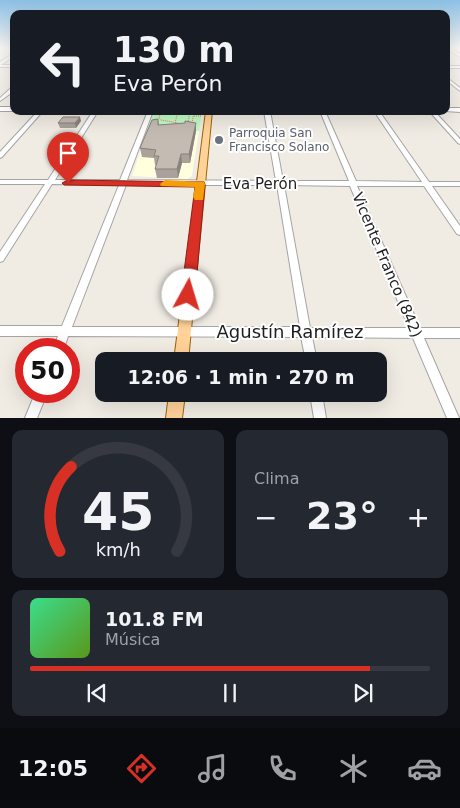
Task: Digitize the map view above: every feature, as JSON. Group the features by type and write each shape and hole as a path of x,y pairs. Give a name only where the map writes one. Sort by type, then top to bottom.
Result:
{"main road":[{"path":"182,352 208,115"},
{"path":"174,418 176,402"}],"street":[{"path":"450,81 460,90"},
{"path":"0,100 10,91"},
{"path":"0,156 37,115"},
{"path":"0,259 93,115"},
{"path":"62,338 149,115"},
{"path":"268,115 309,352"},
{"name":"Vicente Franco (842)","path":"324,115 453,418"},
{"path":"379,115 460,232"},
{"path":"435,115 460,142"},
{"name":"Eva Perón","path":"0,182 460,184"},
{"name":"Agustín Ramírez","path":"0,331 460,333"},
{"path":"317,402 320,418"},
{"path":"31,418 37,403"}],"path":[{"path":"159,124 161,120 159,118 160,115"},
{"path":"175,123 177,115"},
{"path":"189,115 187,124 192,124 193,116 200,115"},
{"path":"161,120 179,124"}],"shaded area":[{"path":"147,131 199,131 192,176 188,179 132,176"}],"green space":[{"path":"153,115 201,115 199,131 147,131"}],"building":[{"path":"63,117 80,117 75,123 58,123"},
{"path":"158,119 158,125 185,123 185,121 196,123 189,154 181,154 177,169 155,169 159,156 154,156 156,150 140,148 152,120"}],"slow traffic":[{"path":"165,184 200,184 199,197"}],"place":[{"name":"Parroquia San Francisco Solano","path":"219,140"}],"route":[{"path":"68,183 200,184 188,295"}]}
